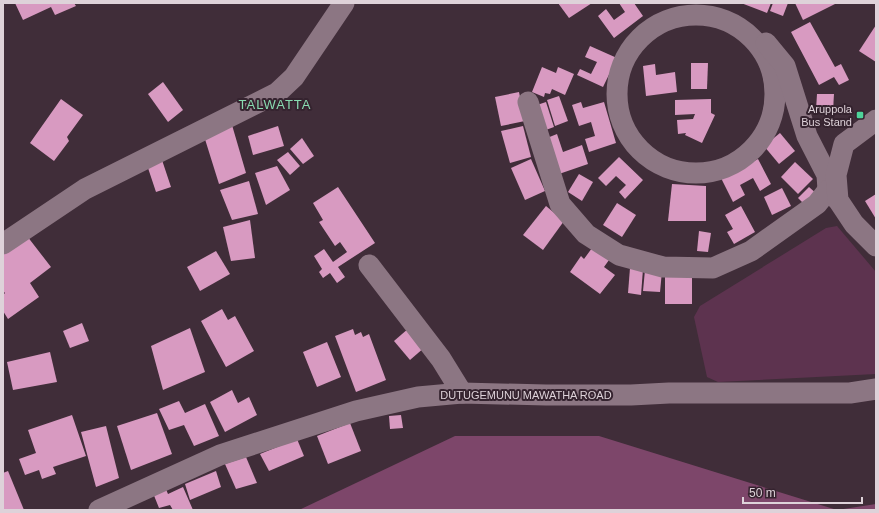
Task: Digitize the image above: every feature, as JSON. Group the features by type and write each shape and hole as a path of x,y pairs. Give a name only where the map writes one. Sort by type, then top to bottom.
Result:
{"street":[{"path":"3,244 85,189 277,93 294,77 344,3"},
{"path":"744,30 767,56 776,89 775,107 762,139 751,152 722,170 704,174 670,170 641,152 630,139 617,106 616,89 626,56 643,35 648,30 663,21 696,13 730,21 763,39 785,66 807,136 827,175 833,195 854,224 876,246"},
{"path":"528,102 560,204 586,234 619,255 663,267 713,268 751,251 817,204 833,195"},
{"path":"833,195 836,175 844,144 876,121"},
{"path":"369,265 441,359 462,393"},
{"name":"DUTUGEMUNU MAWATHA ROAD","path":"99,510 220,455 356,411 418,397 462,393 631,395 669,393 842,393 876,389"}],"shaded area":[{"path":"837,226 876,272 876,374 718,382 707,377 694,317 700,306 826,228"},
{"path":"455,436 599,436 837,510 299,510"},
{"path":"876,504 876,510 837,510"}],"building":[{"path":"15,3 74,3 76,6 55,15 51,7 23,20"},
{"path":"558,3 592,3 569,18"},
{"path":"619,3 634,3 643,16 614,38 598,16 606,9 614,20 625,12"},
{"path":"741,3 771,3 767,13"},
{"path":"773,3 788,3 783,16 770,11"},
{"path":"795,3 837,3 803,20"},
{"path":"810,22 835,67 841,64 849,80 839,85 834,77 819,85 791,32"},
{"path":"876,25 876,62 859,51"},
{"path":"590,46 617,58 603,87 577,75 580,69 591,74 597,62 585,57"},
{"path":"691,63 708,63 707,89 691,89"},
{"path":"655,64 656,75 675,72 677,92 646,96 643,66"},
{"path":"542,67 556,73 558,67 574,74 565,95 552,89 550,94 545,93 544,97 532,92"},
{"path":"163,82 183,110 168,122 148,94"},
{"path":"519,92 525,121 501,126 495,97"},
{"path":"817,94 834,94 833,111 816,110"},
{"path":"559,96 568,121 555,126 547,100"},
{"path":"61,99 83,115 67,137 69,141 54,161 30,143"},
{"path":"711,99 711,113 715,115 702,143 685,135 686,133 678,134 677,120 693,119 695,114 675,115 675,100"},
{"path":"546,102 554,127 543,131 534,106"},
{"path":"581,102 583,108 604,102 616,143 589,152 585,139 595,136 591,122 579,126 572,105"},
{"path":"232,125 246,173 219,184 204,136"},
{"path":"278,126 284,146 253,155 248,136"},
{"path":"523,126 531,157 510,163 501,131"},
{"path":"780,133 795,151 779,164 764,146"},
{"path":"557,134 563,152 582,145 588,164 559,174 547,138"},
{"path":"302,138 314,156 303,164 290,149"},
{"path":"288,152 300,166 290,175 277,160"},
{"path":"619,157 643,180 625,199 619,192 626,185 616,176 606,186 598,178"},
{"path":"531,159 545,191 525,200 511,168"},
{"path":"758,159 771,184 760,191 753,178 740,185 745,195 733,202 721,178"},
{"path":"162,160 171,187 156,192 147,165"},
{"path":"795,162 813,179 798,194 781,177"},
{"path":"277,166 290,190 266,205 255,173"},
{"path":"579,174 593,182 582,201 568,192"},
{"path":"249,181 258,214 232,220 220,190"},
{"path":"672,184 706,186 706,221 668,221"},
{"path":"338,187 375,243 338,267 345,277 337,283 330,273 323,278 319,272 322,269 314,256 324,249 333,262 347,252 340,242 335,246 319,222 323,220 313,203"},
{"path":"809,187 818,195 807,207 798,198"},
{"path":"782,188 791,206 772,215 764,197"},
{"path":"876,194 876,219 865,201"},
{"path":"617,203 636,215 622,237 603,225"},
{"path":"546,206 564,221 543,250 523,235"},
{"path":"741,206 755,232 734,244 727,232 733,229 725,215"},
{"path":"250,220 255,258 231,261 223,227"},
{"path":"699,231 711,233 708,252 697,251"},
{"path":"27,236 51,267 30,283 39,297 8,319 3,311 3,295 5,293 3,291 3,253"},
{"path":"592,248 609,260 604,267 615,275 600,294 570,272 581,256 584,259"},
{"path":"216,251 230,274 200,291 187,267"},
{"path":"630,268 643,269 641,295 628,293"},
{"path":"645,270 662,271 660,292 643,291"},
{"path":"665,273 692,273 692,304 665,304"},
{"path":"222,309 228,320 235,316 254,351 226,367 201,321"},
{"path":"82,323 89,341 70,348 63,331"},
{"path":"190,328 205,372 163,390 151,346"},
{"path":"409,328 425,347 410,360 394,341"},
{"path":"353,329 355,335 361,332 363,337 369,334 386,380 356,392 335,336"},
{"path":"327,342 341,377 317,387 303,352"},
{"path":"50,352 57,382 13,390 7,362"},
{"path":"232,390 238,403 249,397 257,415 225,432 210,402"},
{"path":"179,401 185,413 205,404 219,436 194,446 184,425 169,430 159,409"},
{"path":"157,413 172,454 131,470 117,426"},
{"path":"72,415 86,456 53,467 56,474 42,479 39,470 25,475 19,459 36,453 28,430"},
{"path":"401,415 403,428 390,429 389,416"},
{"path":"350,423 361,451 328,464 317,436"},
{"path":"106,426 119,478 96,487 81,432"},
{"path":"297,439 304,456 269,471 260,454"},
{"path":"246,457 257,483 236,489 225,464"},
{"path":"8,471 24,510 3,510 3,473"},
{"path":"216,471 221,487 190,500 185,484"},
{"path":"165,487 168,494 183,487 193,510 173,510 170,505 159,508 153,493"}],"place":[{"name":"Aruppola Bus Stand","path":"860,115"}],"district":[{"name":"TALWATTA","path":"275,104"}]}
